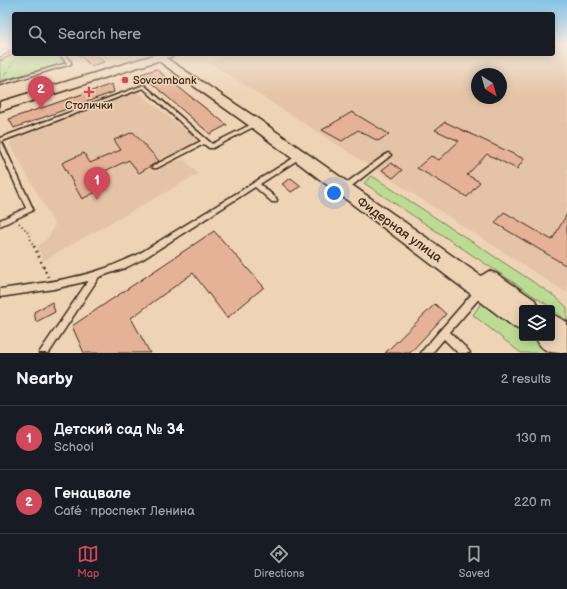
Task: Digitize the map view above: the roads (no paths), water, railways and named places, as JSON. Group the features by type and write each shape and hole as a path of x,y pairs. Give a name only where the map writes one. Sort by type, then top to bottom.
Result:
{"main road":[{"path":"0,102 124,61"},
{"path":"0,107 144,61"}],"street":[{"name":"Фидерная улица","path":"173,61 519,317"},
{"name":"Фидерная улица","path":"173,61 351,183 523,305"},
{"path":"555,328 567,337"},
{"path":"552,341 567,352"}],"lane":[{"path":"0,84 70,63 69,61"},
{"path":"0,140 144,86 211,147 256,124"},
{"path":"155,167 205,142"},
{"path":"0,144 30,209 0,223"},
{"path":"351,183 388,155"},
{"path":"0,293 52,286 96,276 118,268 140,257 257,185 300,156"},
{"path":"257,185 274,200"},
{"path":"44,353 96,276"},
{"path":"426,353 482,289"},
{"path":"444,333 465,353"}],"place":[{"name":"Sovcombank","path":"125,80"},
{"name":"Столички","path":"89,92"},
{"name":"Генацвале","path":"41,109"},
{"name":"Детский сад № 34","path":"97,200"}]}
